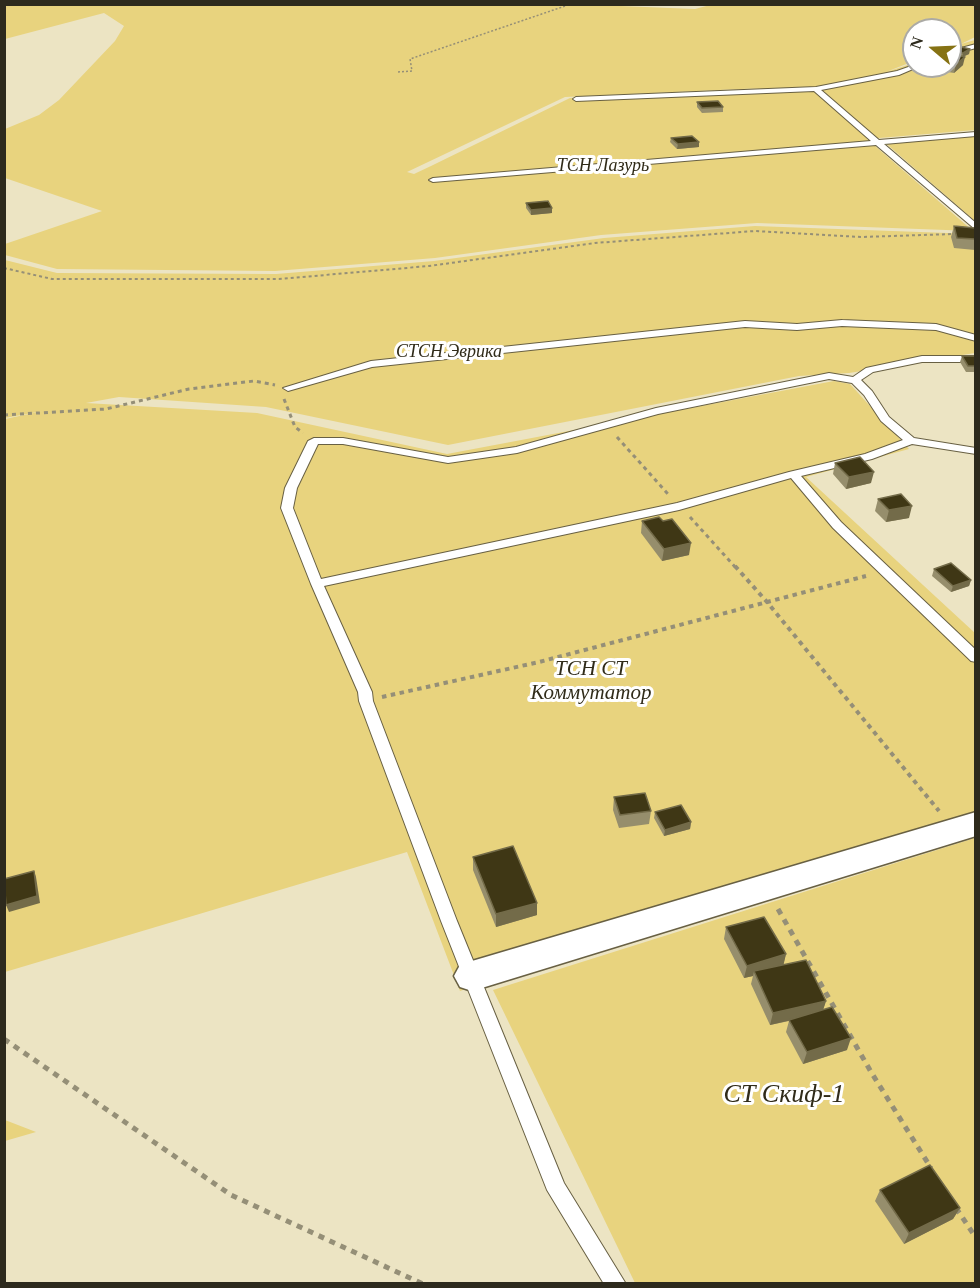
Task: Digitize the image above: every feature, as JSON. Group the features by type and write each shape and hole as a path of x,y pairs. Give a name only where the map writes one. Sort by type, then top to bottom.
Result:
{"street":[{"path":"472,976 965,827"}],"lane":[{"path":"576,99 816,89 902,71"},
{"path":"816,89 975,228"},
{"path":"433,180 975,134"},
{"path":"288,387 372,364 745,324 797,327 842,323 936,327 975,338"},
{"path":"855,380 870,370 922,359 975,359"},
{"path":"616,1284 557,1190 472,976 366,701 365,692 317,584 287,508 291,488 314,441 342,441 448,460 517,450 656,411 830,376 855,380 868,393 885,419 911,441"},
{"path":"317,584 679,506 793,474 868,457 911,441 975,451"},
{"path":"793,474 837,525 975,658"}],"path":[{"path":"398,72 412,71 410,59 571,4"},
{"path":"4,268 52,279 279,279 429,266 595,243 755,231 861,237 958,234"},
{"path":"4,415 105,410 189,389 254,381 288,387 284,398 295,427 314,441"},
{"path":"606,425 767,602 965,827"},
{"path":"366,701 539,662 885,571"},
{"path":"765,887 871,1072 932,1170"},
{"path":"4,1039 231,1194 423,1284"},
{"path":"951,1199 975,1238"}],"green space":[{"name":"ТСН Лазурь","path":"5,4 571,4 695,9 714,4 975,5 975,37 962,44 962,18 902,18 902,66 886,72 902,67 902,78 962,78 962,44 975,40 975,130 867,139 973,231 757,223 601,235 435,258 275,271 57,269 5,255 5,244 102,211 5,178 5,129 39,115 59,100 115,41 124,26 104,13 5,39","holes":["763,88 570,98 414,174 407,172 565,97"]},
{"path":"975,135 975,221 882,140"},
{"name":"ТСН СТ Коммутатор","path":"755,226 975,234 975,353 849,373 799,376 448,445 266,407 119,397 86,403 257,413 447,454 834,381 850,384 909,449 806,477 975,633 975,815 460,991 407,852 5,972 5,419 43,411 5,418 5,260 57,273 276,274 434,261 604,238"},
{"name":"СТ Скиф-1","path":"975,838 975,1283 635,1283 493,990"},
{"path":"5,1120 36,1132 5,1141"}],"building":[{"path":"962,47 970,49 963,53"},
{"path":"718,101 723,107 702,108 697,102"},
{"path":"692,136 699,142 678,144 671,138"},
{"path":"548,201 552,208 531,210 526,203"},
{"path":"954,226 975,228 975,239 957,238"},
{"path":"962,356 975,356 975,366 968,366"},
{"path":"860,457 874,472 849,477 835,463"},
{"path":"901,494 912,506 889,510 878,499"},
{"path":"659,517 663,521 672,519 691,543 664,549 642,521"},
{"path":"951,563 971,580 953,586 934,569"},
{"path":"645,793 651,811 620,815 614,797"},
{"path":"681,805 691,822 665,830 655,812"},
{"path":"513,846 537,903 496,914 473,857"},
{"path":"34,871 37,896 6,905 4,879"},
{"path":"764,917 786,954 747,966 726,927"},
{"path":"806,960 826,1001 773,1013 754,971"},
{"path":"832,1007 851,1038 807,1052 789,1020"},
{"path":"930,1165 960,1208 909,1233 880,1190"}],"park label":[{"name":"СТСН Эврика","path":"449,352"}]}
